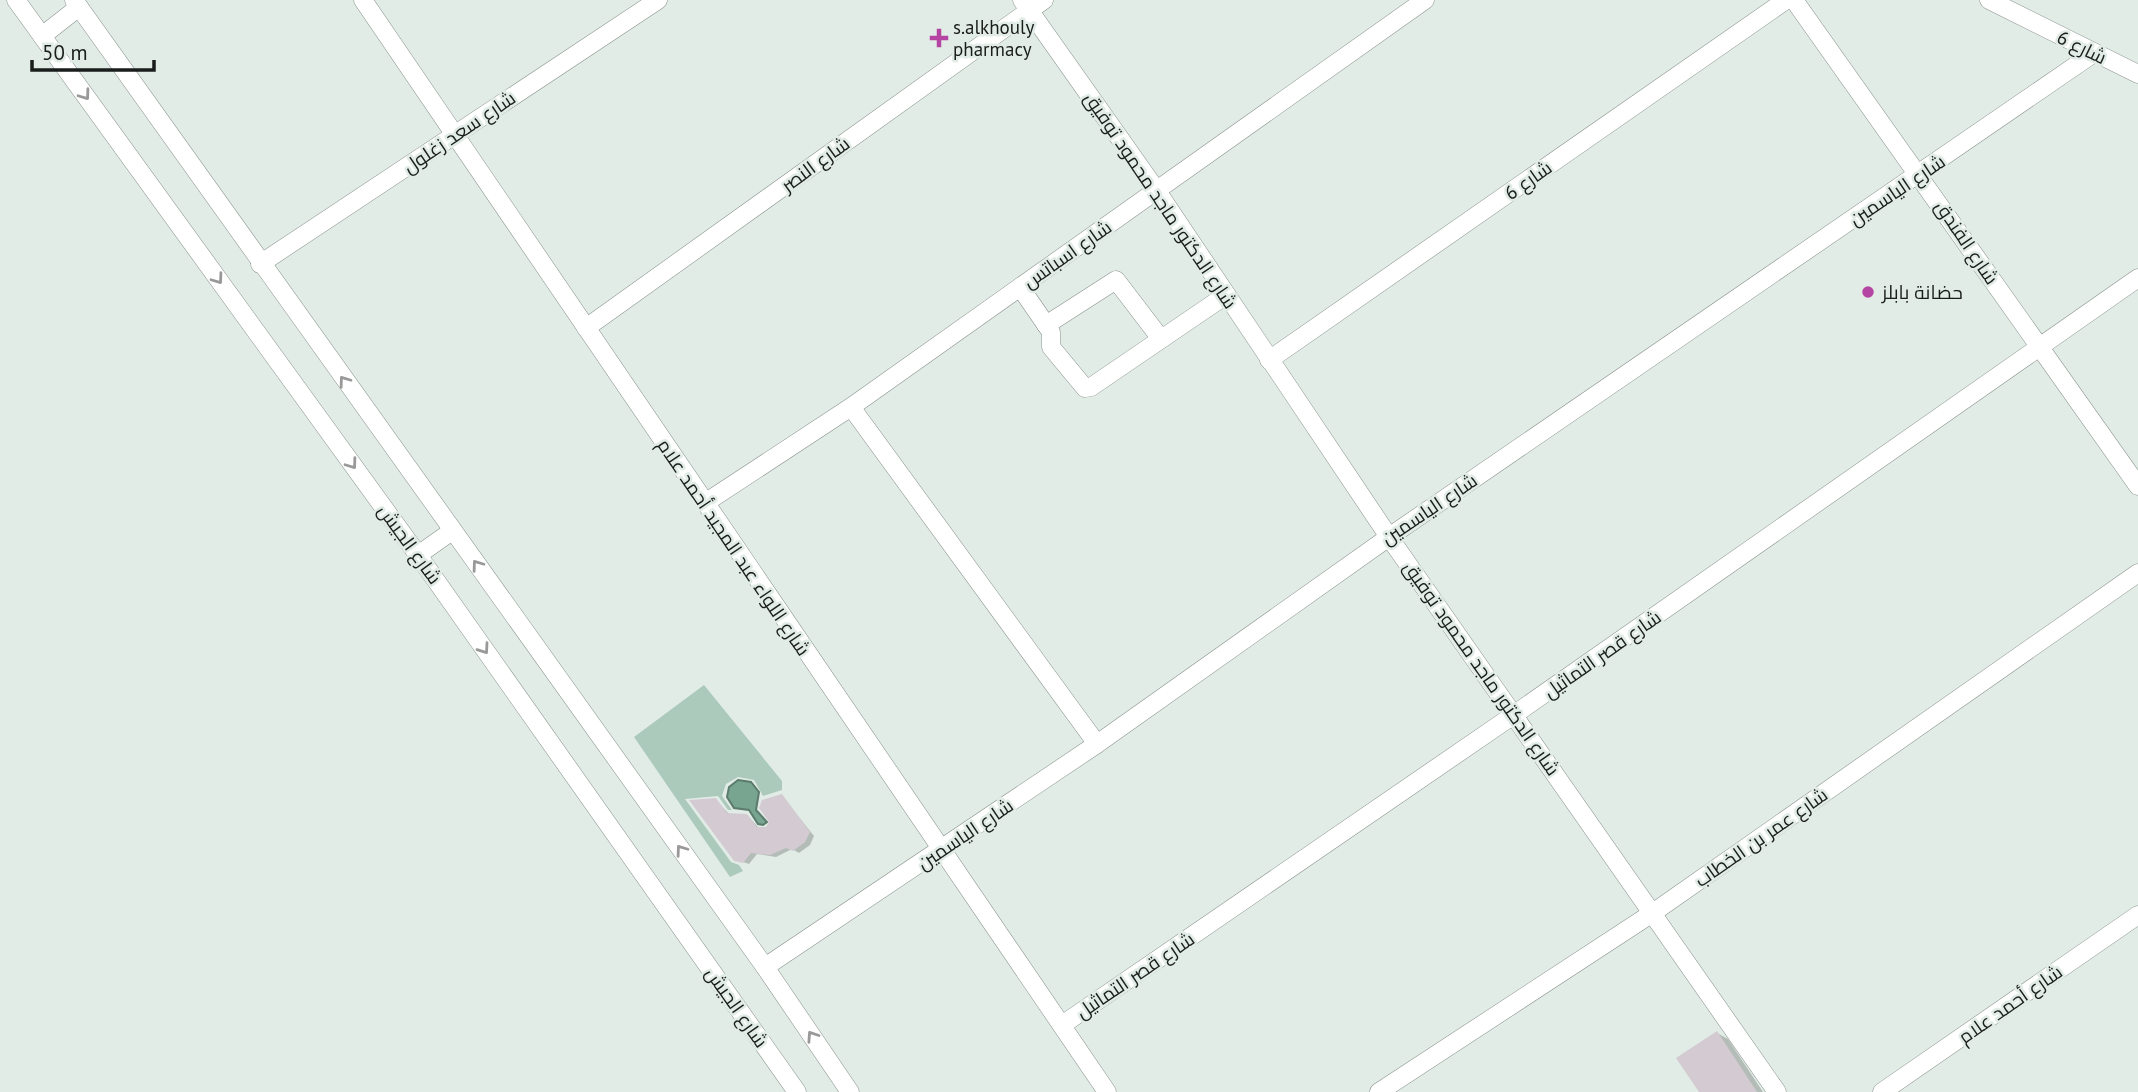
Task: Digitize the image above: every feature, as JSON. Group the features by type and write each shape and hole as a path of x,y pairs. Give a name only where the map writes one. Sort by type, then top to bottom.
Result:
{"street":[{"name":"شارع الجيش","path":"16,0 418,555 797,1092"},
{"name":"شارع اللواء عبد المجيد أحمد علام","path":"363,0 1107,1092"},
{"name":"شارع سعد زغلول","path":"260,264 658,0"},
{"name":"شارع النصر","path":"586,328 1025,5 1044,0"},
{"name":"شارع اسباتس","path":"705,503 851,407 1425,0"},
{"name":"شارع 6","path":"1269,360 1786,0"},
{"name":"شارع الفندق","path":"1794,0 1920,174 2039,348 2138,486"},
{"name":"شارع 6","path":"1989,0 2138,74"},
{"path":"42,36 77,4 260,264 765,967 850,1092"},
{"name":"شارع الدكتور ماجد محمود توفيق","path":"1025,5 1157,191 1389,537 1654,912 1777,1092"},
{"name":"شارع الياسمين","path":"765,967 1097,744 1389,537 2094,53"},
{"name":"شارع قصر التماثيل","path":"1062,1025 1515,714 2138,278"},
{"path":"1046,325 1116,280 1161,339"},
{"path":"1020,287 1052,334 1051,347 1085,388 1091,387 1226,295"},
{"path":"851,407 1097,744"},
{"path":"418,555 452,531"},
{"name":"شارع عمر بن الخطاب","path":"1379,1092 1654,912 2138,573"},
{"name":"شارع أحمد علام","path":"1882,1092 2138,915"}],"shaded area":[{"path":"704,685 782,781 782,790 763,796 754,780 738,777 726,784 722,796 732,810 728,810 718,796 685,799 731,862 739,865 743,871 730,877 634,737"},
{"path":"738,780 751,782 759,792 756,810 767,822 763,825 758,824 749,810 734,808 727,797 729,787"}],"building":[{"path":"782,794 810,832 805,842 793,851 786,848 770,855 751,853 743,863 734,861 689,800 716,798 727,813 747,814 757,827 766,827 769,822 759,808 762,800"},
{"path":"1717,1031 1757,1092 1699,1092 1676,1058"}],"place":[{"name":"s.alkhouly pharmacy","path":"939,38"},
{"name":"حضانة بابلز","path":"1868,292"}]}
